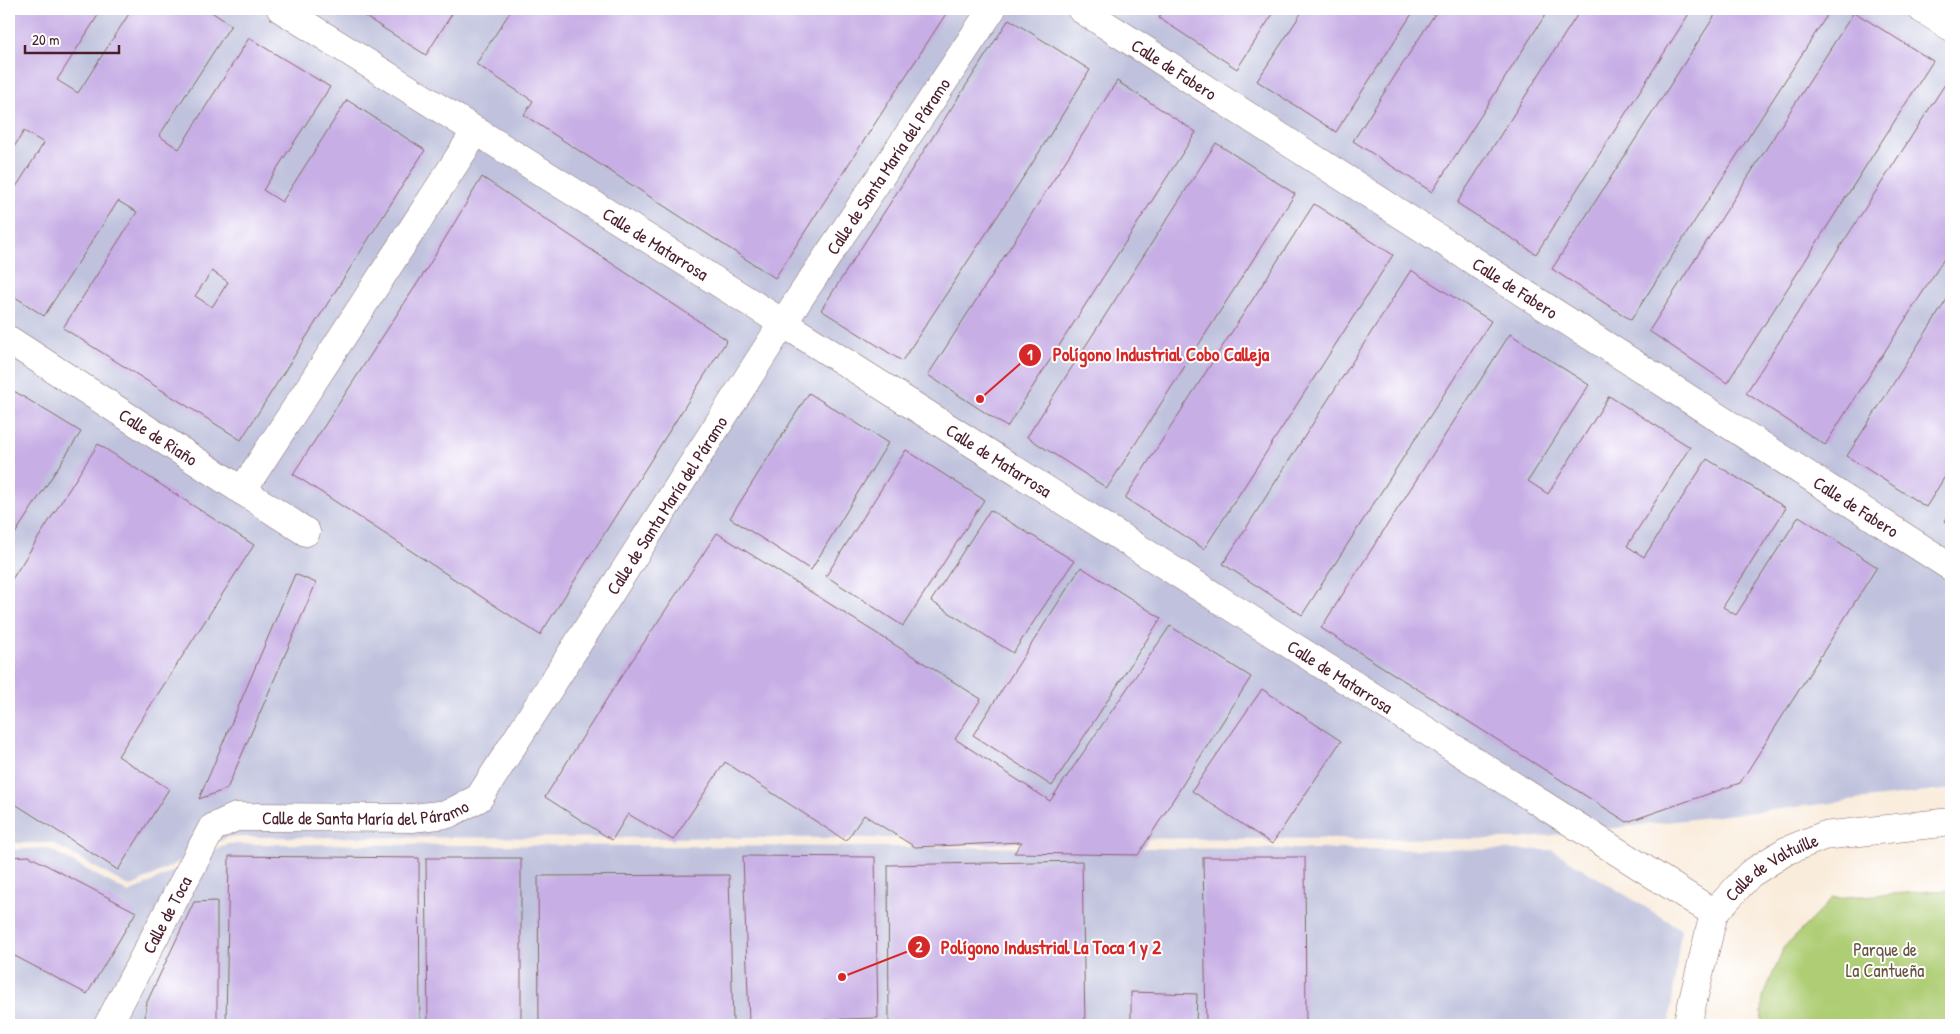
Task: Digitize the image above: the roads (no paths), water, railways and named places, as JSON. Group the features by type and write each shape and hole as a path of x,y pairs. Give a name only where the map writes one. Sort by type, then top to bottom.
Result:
{"street":[{"name":"Calle de Matarrosa","path":"281,9 784,323 1714,913"},
{"name":"Calle de Santa María del Páramo","path":"236,817 412,818 448,814 479,798 784,323 992,9"},
{"name":"Calle de Fabero","path":"1081,9 1951,567"},
{"path":"1922,9 1951,27"},
{"path":"242,491 476,131"},
{"name":"Calle de Riaño","path":"9,340 306,532"},
{"name":"Calle de Toca","path":"108,1025 212,828 236,817"},
{"name":"Calle de Valtuílle","path":"1687,1025 1714,913 1750,874 1786,851 1823,836 1951,822"}],"place":[{"name":"Polígono Industrial Cobo Calleja","path":"980,399"},
{"name":"Polígono Industrial La Toca 1 y 2","path":"842,977"}],"park label":[{"name":"Parque de La Cantueña","path":"1885,960"}]}
